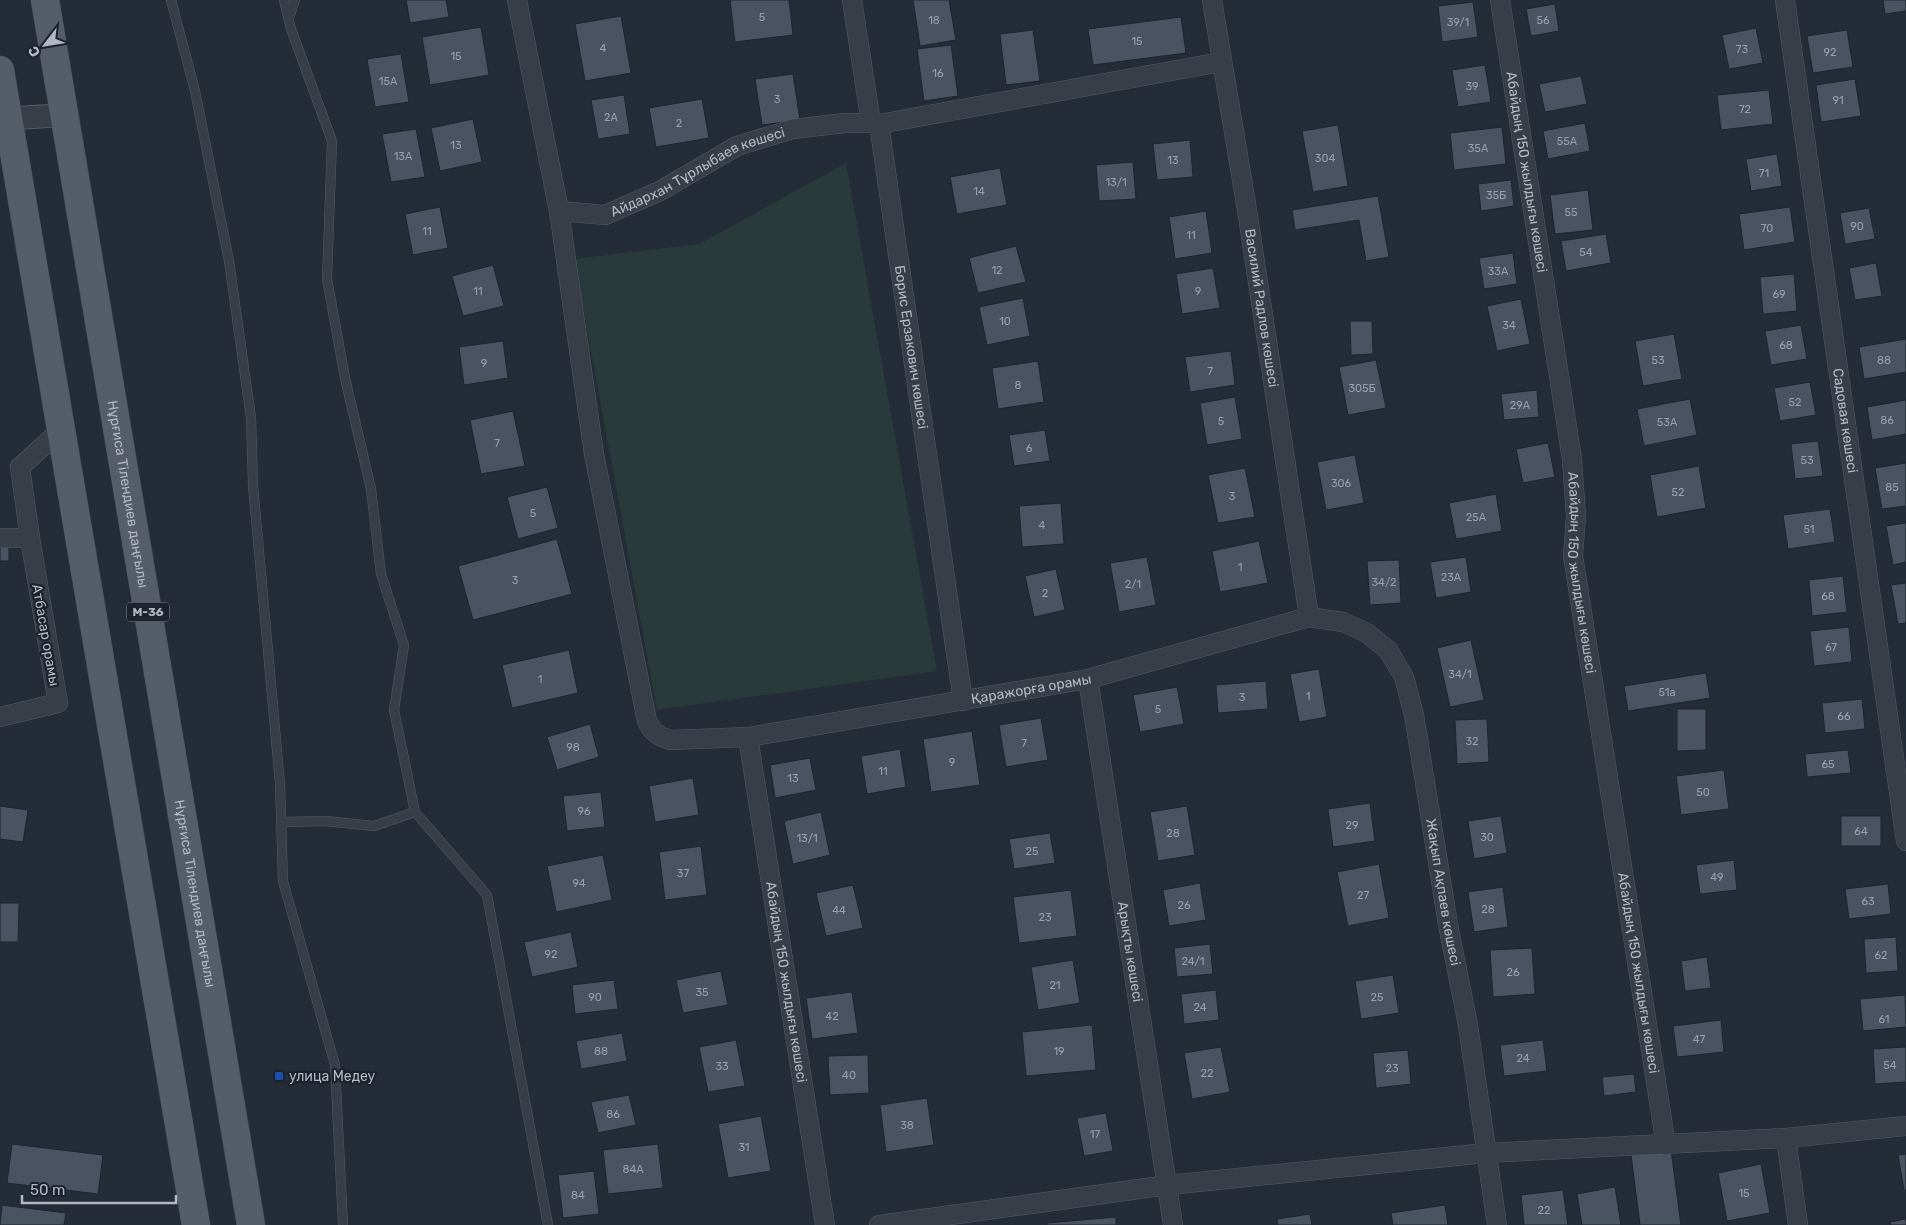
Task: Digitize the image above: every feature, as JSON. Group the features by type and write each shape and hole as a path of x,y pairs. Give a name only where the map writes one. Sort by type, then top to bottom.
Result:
{"main road":[{"name":"Нұрғиса Тілендиев даңғылы","path":"45,0 250,1225"},
{"path":"0,70 4,119 61,430 196,1225"}],"street":[{"path":"517,0 559,211"},
{"name":"Борис Ерзакович көшесі","path":"852,0 875,124 962,701"},
{"name":"Василий Радлов көшесі","path":"1212,0 1247,210 1309,617"},
{"name":"Абайдың 150 жылдығы көшесі","path":"1500,0 1572,459 1576,516 1573,556 1666,1145"},
{"name":"Садовая көшесі","path":"1786,0 1906,841"},
{"name":"Айдархан Тұрлыбаев көшесі","path":"559,211 605,215 660,191 737,146 793,129 845,123 875,124 1221,62"},
{"path":"4,119 65,115"},
{"name":"Қаражорға орамы","path":"559,211 594,454 647,721 651,730 659,737 670,740 748,737 1088,679 1309,617"},
{"name":"Атбасар орамы","path":"0,717 58,703 20,467 61,430"},
{"path":"0,538 30,538"},
{"name":"Жақып Ақпаев көшесі","path":"1309,617 1343,622 1367,633 1388,650 1404,677 1414,715 1449,930 1468,1025 1496,1225"},
{"name":"Арықты көшесі","path":"1088,679 1173,1225"},
{"name":"Абайдың 150 жылдығы көшесі","path":"748,737 826,1225"},
{"path":"879,1225 1168,1185 1486,1153 1786,1138 1906,1126"},
{"path":"1786,1138 1798,1225"}],"lane":[{"path":"171,0 195,91 229,261 251,418 253,485 280,784 283,881 335,1065 342,1225"},
{"path":"284,0 332,141 327,280 345,378 371,489 381,574 404,645 394,710 414,812 487,895 548,1225"},
{"path":"289,18 295,0"},
{"path":"281,822 325,821 374,826 414,812"}],"shaded area":[{"path":"846,163 937,671 657,710 574,259 699,244"}],"building":[{"path":"406,0 446,0 449,17 410,23"},
{"path":"730,0 789,0 793,35 735,42"},
{"path":"913,0 949,0 956,40 920,46"},
{"path":"1883,0 1906,0 1906,11 1885,14"},
{"path":"1473,2 1478,37 1442,42 1438,6"},
{"path":"1555,4 1559,31 1531,36 1526,9"},
{"path":"621,16 631,73 585,81 575,24"},
{"path":"1181,17 1186,53 1093,65 1088,29"},
{"path":"481,27 489,75 430,85 422,37"},
{"path":"1756,28 1763,63 1729,69 1722,35"},
{"path":"1033,30 1040,81 1006,85 1000,34"},
{"path":"1847,30 1853,67 1813,73 1807,36"},
{"path":"951,45 958,96 924,101 917,49"},
{"path":"401,54 409,102 375,107 367,59"},
{"path":"1485,65 1491,102 1458,107 1452,70"},
{"path":"793,74 800,120 762,125 755,79"},
{"path":"1581,76 1587,104 1545,112 1539,84"},
{"path":"1855,79 1861,116 1821,122 1816,85"},
{"path":"1769,90 1773,124 1721,130 1717,95"},
{"path":"624,95 630,134 598,139 591,100"},
{"path":"702,99 709,138 656,147 649,108"},
{"path":"473,119 482,162 440,171 431,128"},
{"path":"1585,123 1590,151 1548,159 1543,131"},
{"path":"1338,125 1348,186 1313,192 1302,131"},
{"path":"1502,127 1506,164 1454,170 1450,133"},
{"path":"416,129 425,177 391,182 382,134"},
{"path":"1190,140 1193,177 1157,180 1153,144"},
{"path":"1777,154 1782,186 1751,191 1746,159"},
{"path":"1133,162 1136,199 1099,201 1096,165"},
{"path":"1000,168 1007,205 957,214 950,177"},
{"path":"1511,180 1514,206 1481,211 1478,184"},
{"path":"1588,190 1593,230 1555,234 1550,195"},
{"path":"1378,196 1389,257 1366,261 1359,220 1295,230 1292,210"},
{"path":"440,207 448,248 413,255 405,214"},
{"path":"1790,207 1795,242 1744,250 1739,214"},
{"path":"1869,208 1875,239 1845,244 1840,213"},
{"path":"1206,211 1212,253 1175,259 1169,217"},
{"path":"1606,234 1611,263 1566,271 1561,241"},
{"path":"1016,246 1026,282 978,293 969,258"},
{"path":"1513,253 1517,284 1484,289 1479,258"},
{"path":"1876,263 1882,296 1855,300 1849,268"},
{"path":"493,265 504,306 463,316 452,276"},
{"path":"1213,268 1220,308 1182,314 1176,274"},
{"path":"1794,274 1797,311 1763,314 1760,277"},
{"path":"1023,298 1030,336 987,345 979,307"},
{"path":"1521,299 1530,344 1497,351 1487,306"},
{"path":"1350,321 1372,321 1373,354 1351,355"},
{"path":"1801,325 1807,359 1771,365 1765,331"},
{"path":"1674,334 1682,379 1643,386 1635,341"},
{"path":"1906,339 1906,372 1864,379 1859,347"},
{"path":"503,341 508,378 464,385 459,347"},
{"path":"1231,351 1235,385 1190,392 1185,357"},
{"path":"1376,360 1386,408 1348,415 1339,367"},
{"path":"1038,361 1044,402 998,409 992,368"},
{"path":"1810,382 1816,415 1780,421 1774,388"},
{"path":"1537,390 1539,417 1504,420 1501,394"},
{"path":"1235,397 1242,439 1207,445 1200,403"},
{"path":"1690,399 1697,435 1644,446 1637,409"},
{"path":"1906,400 1906,434 1872,440 1867,407"},
{"path":"513,411 525,466 481,474 470,420"},
{"path":"1045,430 1050,461 1014,466 1009,435"},
{"path":"1818,441 1823,476 1795,479 1791,444"},
{"path":"1548,443 1555,477 1523,483 1516,449"},
{"path":"1355,455 1364,503 1326,510 1317,462"},
{"path":"1906,463 1906,506 1882,509 1875,468"},
{"path":"1699,466 1706,508 1657,517 1650,475"},
{"path":"1245,468 1255,517 1218,523 1208,475"},
{"path":"547,487 558,528 518,539 507,497"},
{"path":"1496,494 1502,531 1456,539 1449,503"},
{"path":"1061,503 1064,544 1022,547 1019,506"},
{"path":"1830,509 1835,542 1788,549 1783,515"},
{"path":"1906,523 1906,562 1893,565 1886,526"},
{"path":"557,539 572,594 473,620 458,566"},
{"path":"1259,541 1268,583 1220,592 1212,551"},
{"path":"0,543 9,543 9,561 0,561"},
{"path":"1147,557 1156,605 1119,612 1110,563"},
{"path":"1466,557 1471,592 1436,598 1430,562"},
{"path":"1399,560 1401,603 1370,605 1367,561"},
{"path":"1056,569 1065,610 1034,617 1025,576"},
{"path":"1843,576 1847,612 1812,616 1809,580"},
{"path":"1906,583 1906,623 1898,624 1891,585"},
{"path":"1849,627 1852,662 1814,666 1810,631"},
{"path":"1471,640 1484,700 1450,707 1437,648"},
{"path":"569,650 578,693 512,708 502,665"},
{"path":"1319,669 1327,717 1299,722 1290,674"},
{"path":"1706,673 1710,698 1628,711 1624,686"},
{"path":"1266,681 1268,709 1218,713 1216,685"},
{"path":"1177,687 1184,724 1140,732 1133,695"},
{"path":"1862,699 1865,729 1825,733 1822,703"},
{"path":"1677,709 1706,709 1706,750 1677,751"},
{"path":"1041,718 1048,760 1006,767 999,725"},
{"path":"1487,719 1489,762 1457,764 1455,720"},
{"path":"590,724 599,757 557,770 547,737"},
{"path":"972,731 980,785 931,792 923,739"},
{"path":"900,749 906,787 867,794 861,756"},
{"path":"1848,750 1851,773 1807,777 1805,754"},
{"path":"810,758 816,790 775,798 770,765"},
{"path":"1724,770 1729,809 1681,815 1676,776"},
{"path":"693,778 699,815 655,822 649,786"},
{"path":"601,792 605,827 567,831 563,796"},
{"path":"1370,803 1375,841 1333,847 1328,809"},
{"path":"0,806 28,810 23,842 0,839"},
{"path":"1187,806 1195,855 1158,861 1150,812"},
{"path":"821,812 830,855 793,864 784,821"},
{"path":"1501,816 1507,853 1474,859 1468,821"},
{"path":"1841,816 1881,816 1881,846 1841,846"},
{"path":"1050,833 1055,863 1014,869 1009,839"},
{"path":"701,846 707,895 665,900 659,852"},
{"path":"603,855 612,900 556,912 547,866"},
{"path":"1734,860 1737,890 1700,894 1696,865"},
{"path":"1379,864 1389,918 1348,926 1337,872"},
{"path":"1200,883 1206,920 1169,926 1163,890"},
{"path":"1888,884 1891,914 1849,919 1845,889"},
{"path":"853,885 863,928 826,936 816,893"},
{"path":"1503,887 1508,927 1474,932 1468,892"},
{"path":"1071,890 1077,936 1019,943 1013,897"},
{"path":"0,903 19,903 18,942 0,942"},
{"path":"571,932 578,967 532,977 524,942"},
{"path":"1896,937 1898,971 1866,973 1864,939"},
{"path":"1210,944 1213,974 1177,977 1174,948"},
{"path":"1532,948 1535,994 1493,997 1490,950"},
{"path":"1707,957 1711,988 1685,991 1681,961"},
{"path":"1073,960 1080,1003 1038,1010 1031,967"},
{"path":"721,971 728,1005 683,1013 676,980"},
{"path":"1393,975 1399,1013 1361,1019 1355,981"},
{"path":"614,980 618,1009 575,1014 572,985"},
{"path":"1216,990 1219,1020 1184,1024 1181,994"},
{"path":"852,992 858,1033 812,1039 806,998"},
{"path":"1905,995 1906,1027 1863,1031 1860,999"},
{"path":"1721,1020 1724,1052 1677,1057 1673,1026"},
{"path":"1092,1025 1096,1070 1026,1076 1022,1032"},
{"path":"622,1033 627,1061 581,1069 576,1041"},
{"path":"736,1040 745,1086 708,1092 699,1047"},
{"path":"1543,1040 1547,1071 1504,1076 1500,1045"},
{"path":"1221,1047 1230,1092 1192,1099 1184,1053"},
{"path":"1906,1047 1906,1082 1875,1084 1873,1049"},
{"path":"1408,1050 1411,1084 1376,1088 1373,1053"},
{"path":"868,1055 869,1093 830,1095 828,1056"},
{"path":"1634,1074 1636,1092 1604,1096 1602,1077"},
{"path":"629,1095 636,1125 598,1133 591,1102"},
{"path":"927,1098 934,1145 886,1152 880,1105"},
{"path":"1106,1113 1113,1151 1084,1156 1077,1118"},
{"path":"761,1116 771,1171 728,1178 718,1124"},
{"path":"12,1144 103,1155 98,1194 7,1183"},
{"path":"658,1144 663,1188 608,1194 603,1150"},
{"path":"1671,1150 1681,1225 1640,1225 1631,1155"},
{"path":"1906,1154 1906,1190 1904,1190 1898,1155"},
{"path":"1761,1164 1770,1213 1727,1221 1718,1173"},
{"path":"594,1171 599,1214 563,1218 558,1175"},
{"path":"1615,1187 1621,1225 1582,1225 1577,1194"},
{"path":"1563,1190 1568,1225 1524,1225 1521,1195"},
{"path":"2,1205 66,1213 64,1225 0,1225"},
{"path":"1445,1205 1448,1225 1393,1225 1391,1213"},
{"path":"1310,1214 1312,1225 1278,1225 1277,1219"},
{"path":"1116,1217 1116,1225 1047,1225 1047,1223"},
{"path":"1906,1219 1906,1225 1891,1225 1890,1222"}],"place":[{"name":"улица Медеу","path":"279,1076"}]}
